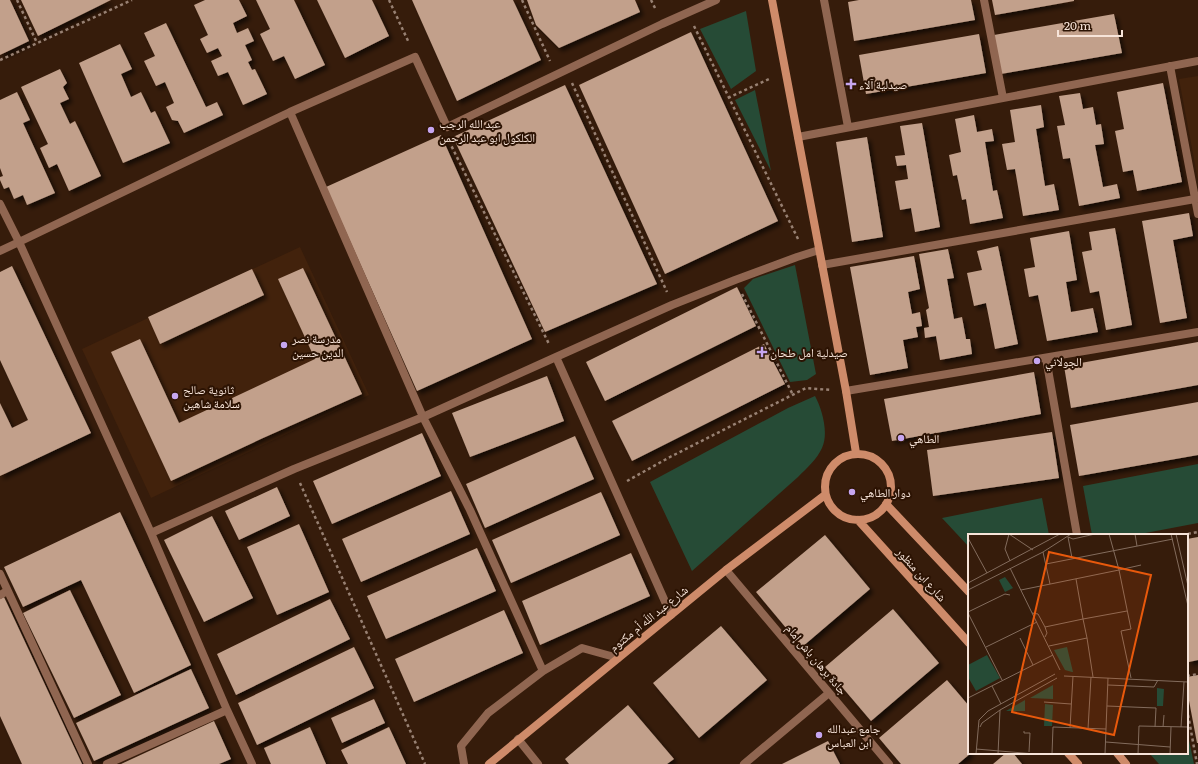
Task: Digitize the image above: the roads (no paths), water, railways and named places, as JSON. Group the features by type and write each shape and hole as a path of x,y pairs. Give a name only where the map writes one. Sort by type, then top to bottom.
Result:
{"main road":[{"path":"772,0 846,391 856,453"},
{"path":"856,453 876,459 889,475 891,485 890,495 886,504 879,513 869,518 858,520 847,519 837,514 830,506 825,495 824,485 826,475 838,460 846,455 856,453"},
{"name":"شارع عبد اللّه أم مكتوم","path":"489,764 726,570 825,495"},
{"name":"شارع ابن منظور","path":"886,504 968,591"},
{"name":"شارع ابن منظور","path":"858,520 968,642"},
{"path":"1069,754 1078,764"},
{"path":"1118,754 1126,764"}],"street":[{"path":"0,251 290,112 415,56 447,127 556,74 716,0"},
{"path":"824,0 848,127"},
{"path":"984,0 1002,98"},
{"path":"798,137 1198,61"},
{"path":"1170,66 1198,214"},
{"path":"290,112 423,417 470,510 543,671"},
{"path":"822,265 1195,199"},
{"path":"0,204 19,242 152,533 227,710 252,764"},
{"path":"152,533 294,469 423,417 672,305 735,280 819,250"},
{"path":"846,391 1198,332"},
{"path":"556,357 671,615"},
{"path":"1046,358 1077,534"},
{"name":"جادة برهان باش إمام","path":"726,570 889,764"},
{"path":"0,574 4,593 88,764"},
{"path":"464,764 461,746 488,713 543,671 582,648 618,658"},
{"path":"744,764 829,693"},
{"path":"107,764 227,710"},
{"path":"518,740 538,764"}],"place":[{"name":"صيدلية آلاء","path":"851,84"},
{"name":"عبد الله الرجب الكلكول ابو عبد الرحمن","path":"431,130"},
{"name":"مدرسة نصر الدين حسين","path":"284,345"},
{"name":"صيدلية امل طحان","path":"762,352"},
{"name":"الجولاني","path":"1037,361"},
{"name":"ثانوية صالح سلامة شاهين","path":"175,396"},
{"name":"الطاهي","path":"901,438"},
{"name":"دوار الطاهي","path":"852,492"},
{"name":"جامع عبدالله ابن العباس","path":"819,735"}]}
